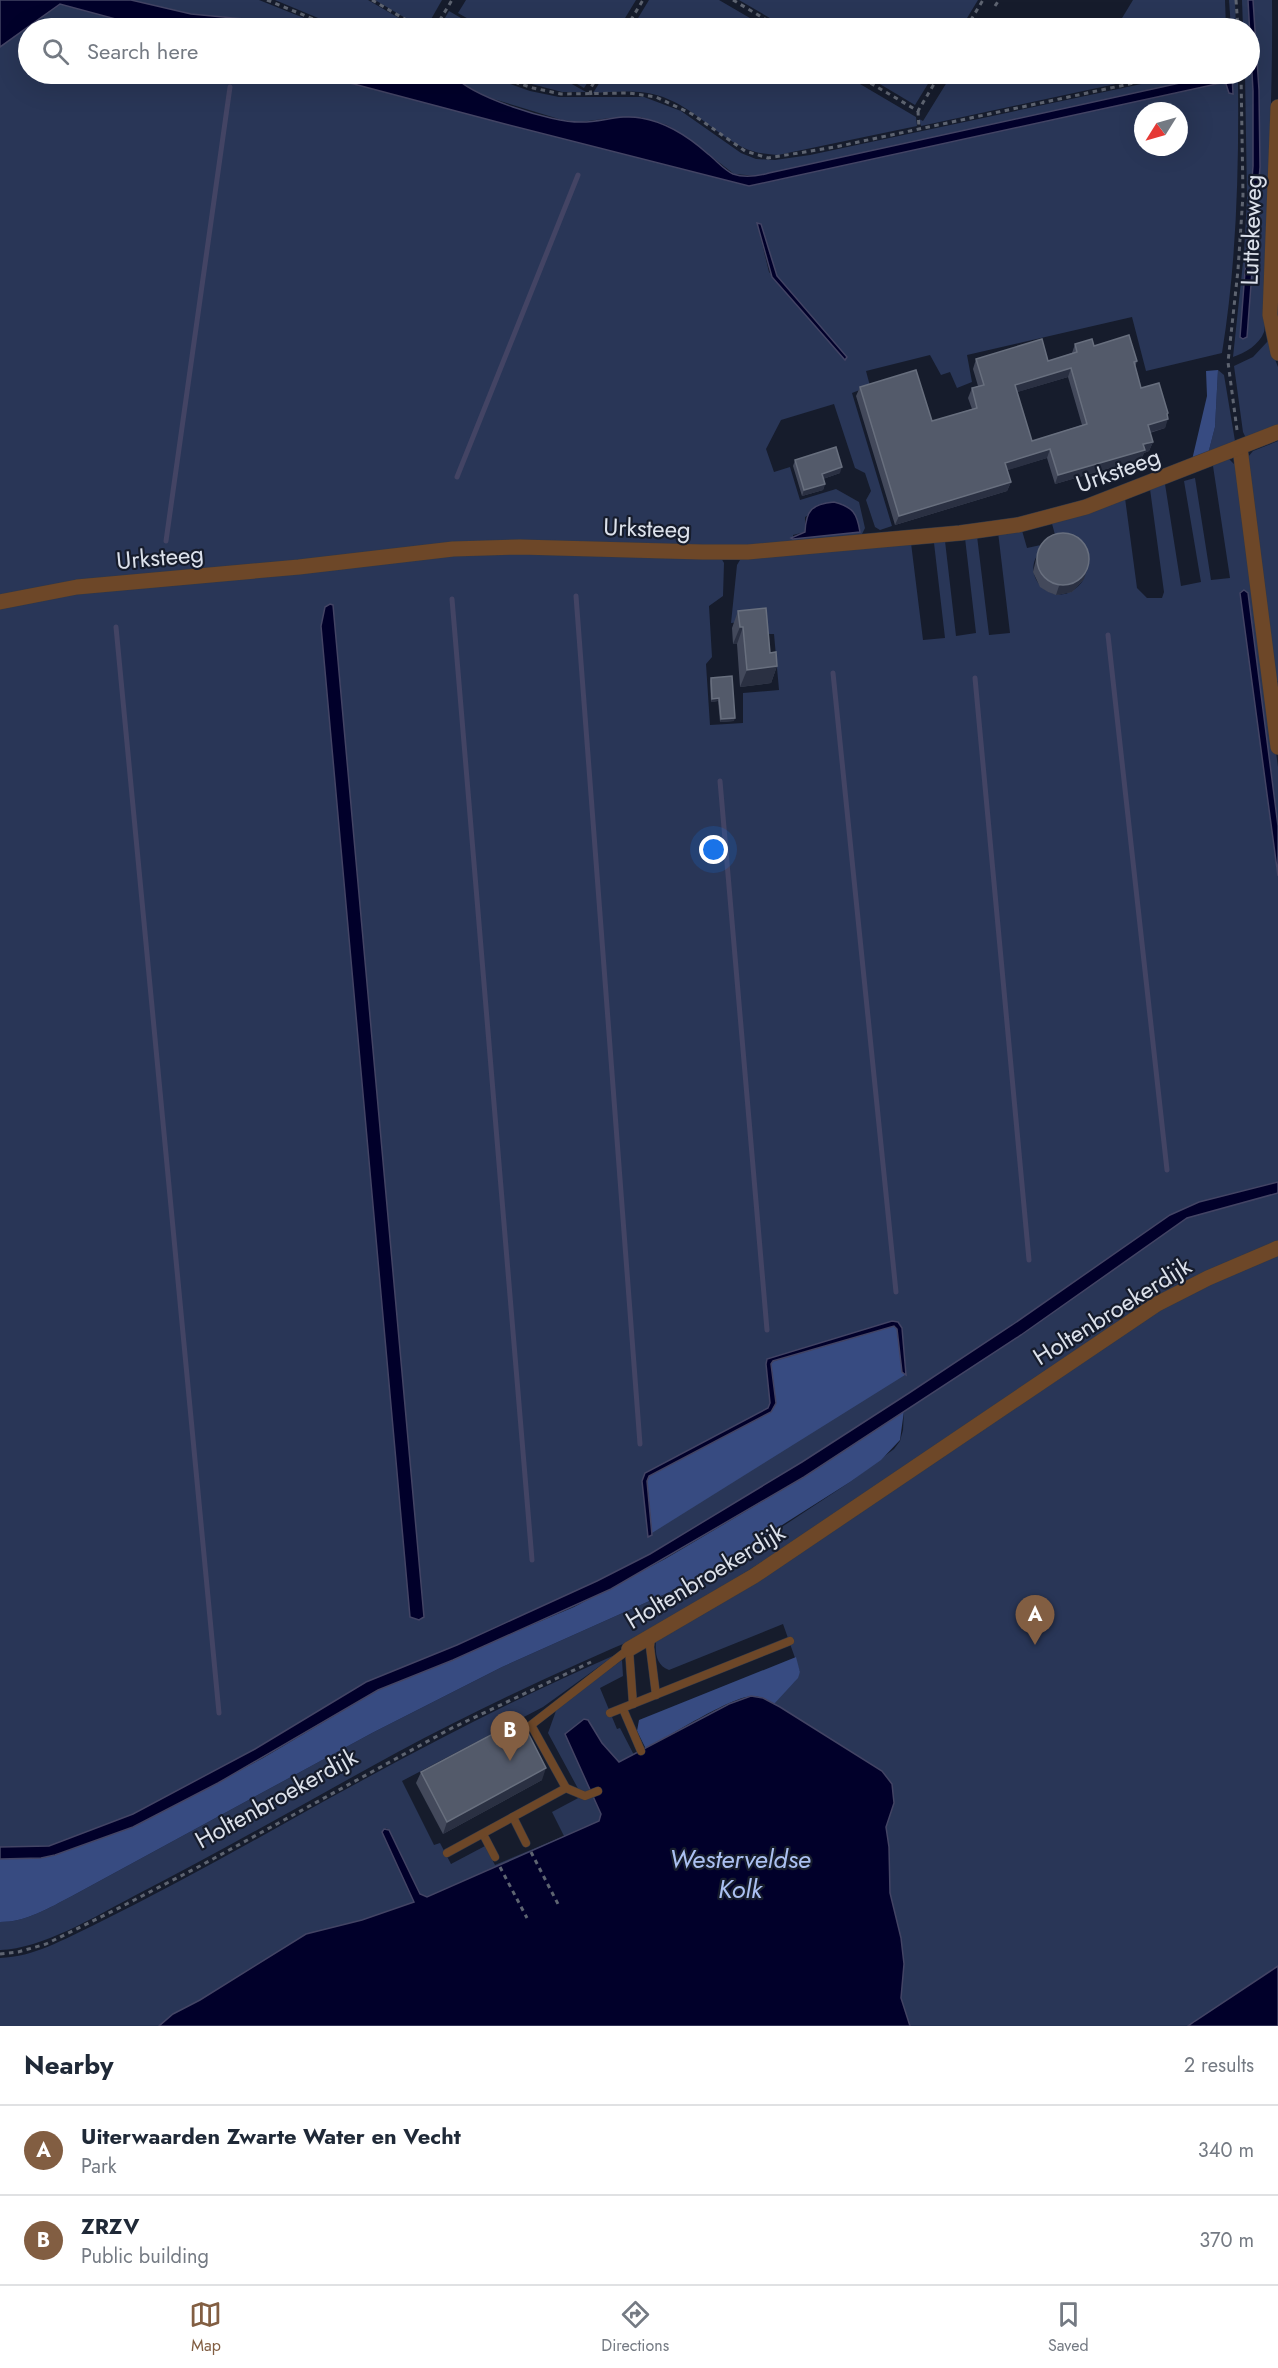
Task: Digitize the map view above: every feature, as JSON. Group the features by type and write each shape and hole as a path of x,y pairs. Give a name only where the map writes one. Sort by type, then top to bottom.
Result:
{"street":[{"name":"Luttekeweg","path":"1278,107 1270,315 1278,353"},
{"name":"Urksteeg","path":"0,602 77,587 299,567 453,549 538,547 740,552 960,533 1018,525 1086,507 1278,432"},
{"path":"1240,448 1278,747"},
{"name":"Holtenbroekerdijk","path":"629,1649 754,1576 1157,1304 1208,1278 1278,1248"}],"lane":[{"path":"651,1636 650,1647 656,1695"},
{"path":"610,1713 790,1641"},
{"path":"629,1649 633,1704"},
{"path":"598,1791 585,1796 566,1788 531,1725 629,1649"},
{"path":"622,1708 641,1751"},
{"path":"447,1853 566,1788"},
{"path":"513,1817 526,1843"},
{"path":"483,1833 495,1857"}],"path":[{"path":"267,0 310,18"},
{"path":"372,0 403,18"},
{"path":"441,18 452,0"},
{"path":"632,18 643,0"},
{"path":"733,0 763,18"},
{"path":"972,18 983,0"},
{"path":"995,6 999,0"},
{"path":"1236,0 1237,18"},
{"path":"524,84 552,92 591,95 629,93 656,97 692,114 745,152 768,158 835,147 1129,84"},
{"path":"591,95 590,89 593,84"},
{"path":"872,84 918,111"},
{"path":"919,129 918,111 934,84"},
{"path":"1240,448 1228,362 1243,195 1241,84"},
{"name":"Holtenbroekerdijk","path":"0,1954 18,1952 46,1944 113,1911 450,1729 592,1662"},
{"path":"526,1843 558,1904"},
{"path":"495,1857 527,1918"}],"shaded area":[{"path":"131,0 259,0 304,18 233,18 191,14"},
{"path":"275,0 368,0 399,18 318,18"},
{"path":"375,0 442,0 432,18 405,18"},
{"path":"466,0 636,0 625,18 467,18 458,13"},
{"path":"649,0 719,0 750,18 638,18"},
{"path":"739,0 978,0 967,18 770,18"},
{"path":"1133,0 1225,0 1226,18 1122,18"},
{"path":"1229,0 1235,0 1236,18 1230,18"},
{"path":"1242,0 1248,0 1249,18 1243,18"},
{"path":"1253,0 1272,0 1271,104 1264,283 1265,329 1255,345 1233,357 1244,253 1247,198 1245,84 1253,84 1253,166 1241,338 1247,336 1260,167 1260,18 1254,18"},
{"path":"57,5 63,5 112,18 39,18"},
{"path":"449,11 461,18 445,18"},
{"path":"18,34 18,84 354,84 749,186 1216,84 1226,84 1229,93 1233,94 1232,84 1238,84 1236,213 1231,283 1222,353 1146,371 1132,317 967,355 972,382 957,388 950,372 941,375 930,355 866,371 870,386 852,393 892,526 880,530 875,527 866,500 871,491 865,473 855,468 834,404 781,420 766,449 774,472 790,467 800,500 836,489 859,502 865,528 861,536 784,546 557,543 0,598 0,47","holes":["757,223 777,276 847,358 769,272","834,502 846,506 853,512 860,532 793,539 793,535 805,532 805,517"]},
{"path":"463,84 510,84 559,97 644,97 681,111 741,153 756,159 775,160 810,155 1141,84 1175,84 758,176 734,174 667,125 640,117 581,122 562,120 487,97"},
{"path":"532,84 572,84 586,92 562,92"},
{"path":"599,84 860,84 916,117 917,126 778,155 746,149 685,108 663,97 637,92 593,93"},
{"path":"880,84 928,84 915,105"},
{"path":"946,84 1116,84 921,126 919,119 923,121"},
{"path":"1268,341 1278,367 1278,428 1246,438 1243,432 1234,366 1253,357"},
{"path":"1218,370 1224,375 1235,441 1208,454 1215,427"},
{"path":"1218,370 1215,427 1208,454 1192,460 1207,396 1206,371"},
{"path":"1278,441 1278,681 1276,681 1248,457 1253,451"},
{"path":"1229,459 1238,468 1278,767 1278,826 1248,593 1241,591 1278,876 1278,1182 1199,1202 1170,1215 1012,1325 909,1393 802,1462 650,1554 597,1581 457,1645 366,1682 255,1749 133,1814 49,1846 0,1847 0,606 49,595 454,552 720,556 724,563 723,596 709,606 712,657 706,664 710,725 743,723 743,693 779,690 774,634 767,634 765,620 731,623 737,565 740,560 753,559 755,555 911,543 923,640 945,638 934,543 945,541 956,636 976,633 965,538 977,536 989,635 1010,633 998,532 1021,527 1027,548 1050,543 1038,554 1034,566 1035,577 1050,593 1062,594 1073,590 1084,579 1057,542 1051,520 1125,498 1137,588 1147,598 1162,598 1164,592 1150,489 1165,484 1181,586 1201,582 1184,481 1195,478 1211,580 1230,578 1213,466 1217,462"},
{"path":"1278,1193 1278,1244 1243,1258 649,1633 521,1690 427,1737 86,1922 33,1944 0,1950 0,1922 19,1920 46,1910 372,1733 502,1667 683,1586 756,1544 850,1482 894,1449 900,1441 903,1430 904,1411 1021,1335 1187,1218"},
{"path":"1278,1252 1278,2026 0,2026 0,1958 37,1951 94,1925 191,1875 449,1734 615,1655 543,1707 402,1781 434,1845 440,1843 451,1864 485,1846 495,1865 564,1836 552,1812 582,1796 548,1733 557,1708 622,1660 623,1676 600,1688 617,1729 620,1728 634,1755 794,1682 800,1672 783,1624 669,1670 661,1665 657,1658 656,1640 1159,1307","holes":["386,1828 420,1894 426,1897 418,1900"]},
{"path":"893,1326 897,1329 905,1375 652,1533 647,1481 649,1476 772,1411 771,1362"},
{"path":"904,1411 900,1440 881,1460 850,1482 683,1586 502,1667 372,1733 46,1910 19,1920 0,1922 0,1859 41,1858 55,1855 133,1827 263,1758 378,1690 574,1607 665,1559 804,1477"},
{"path":"796,1657 800,1672 798,1678 774,1704 758,1697 742,1698 699,1718 646,1749 637,1731 639,1720"}],"water":[{"path":"0,0 131,0 191,14 233,18 112,18 60,4 40,18 18,18 18,34 0,47"},
{"path":"1248,0 1253,0 1254,18 1249,18"},
{"path":"354,84 464,84 494,100 552,118 582,122 626,117 650,120 685,136 730,172 737,175 756,176 1175,84 1216,84 749,186"},
{"path":"1226,84 1232,84 1233,94 1229,93"},
{"path":"1253,84 1259,84 1260,167 1247,337 1243,339 1240,337 1253,166"},
{"path":"757,223 761,224 777,276 847,357 845,360 772,277"},
{"path":"834,502 846,506 853,512 860,532 791,538 805,532 809,513 815,507"},
{"path":"1244,590 1248,593 1278,826 1278,876 1240,593"},
{"path":"333,605 424,1617 419,1620 410,1617 321,626 325,607"},
{"path":"1278,1182 1278,1193 1187,1218 1021,1335 804,1477 611,1589 453,1660 378,1690 218,1783 133,1827 55,1855 41,1858 0,1859 0,1847 49,1846 133,1814 255,1749 366,1682 457,1645 597,1581 650,1554 802,1462 909,1393 1012,1325 1170,1215 1199,1202"},
{"path":"892,1321 898,1322 902,1328 906,1375 902,1372 897,1329 894,1326 773,1361 771,1364 776,1403 771,1412 649,1476 647,1481 652,1535 648,1537 642,1481 645,1473 768,1408 770,1403 767,1359"},
{"name":"Westerveldse Kolk","path":"751,1696 763,1698 780,1707 882,1771 892,1784 894,1803 886,1827 890,1893 901,1938 904,1964 901,1998 910,2026 159,2026 173,2014 200,2000 306,1934 362,1920 414,1902 382,1832 384,1829 389,1830 420,1894 427,1897 599,1821 601,1814 565,1734 584,1719 588,1720 602,1743 619,1762 729,1704"},
{"path":"1278,1966 1278,2026 1188,2026 1195,2021"}],"building":[{"path":"1129,335 1137,361 1134,362 1141,388 1159,383 1168,419 1148,425 1153,442 1143,444 1145,450 1058,475 1050,449 1005,463 1011,482 899,516 860,387 916,370 932,421 977,408 972,388 984,385 976,359 1042,339 1048,361 1077,352 1075,344 1092,339 1094,346","holes":["1071,368 1087,424 1032,441 1015,385"]},
{"path":"836,447 842,467 822,474 825,484 804,490 795,460"},
{"path":"1063,533 1077,537 1085,545 1089,559 1085,573 1077,581 1063,585 1049,581 1041,573 1037,559 1041,545 1049,537"},
{"path":"766,608 770,653 776,652 777,666 747,670 743,627 740,627 738,611"},
{"path":"732,676 735,718 721,719 719,698 712,699 711,678"},
{"path":"521,1719 546,1768 447,1822 421,1772"}],"waterway":[{"path":"166,541 230,87"},
{"path":"457,477 578,175"},
{"path":"576,596 640,1444"},
{"path":"452,599 532,1560"},
{"path":"116,627 219,1713"},
{"path":"1108,635 1167,1170"},
{"path":"833,673 896,1292"},
{"path":"975,678 1029,1260"},
{"path":"720,781 767,1330"}],"place":[{"name":"Uiterwaarden Zwarte Water en Vecht","path":"1035,1645"},
{"name":"ZRZV","path":"510,1761"}]}
